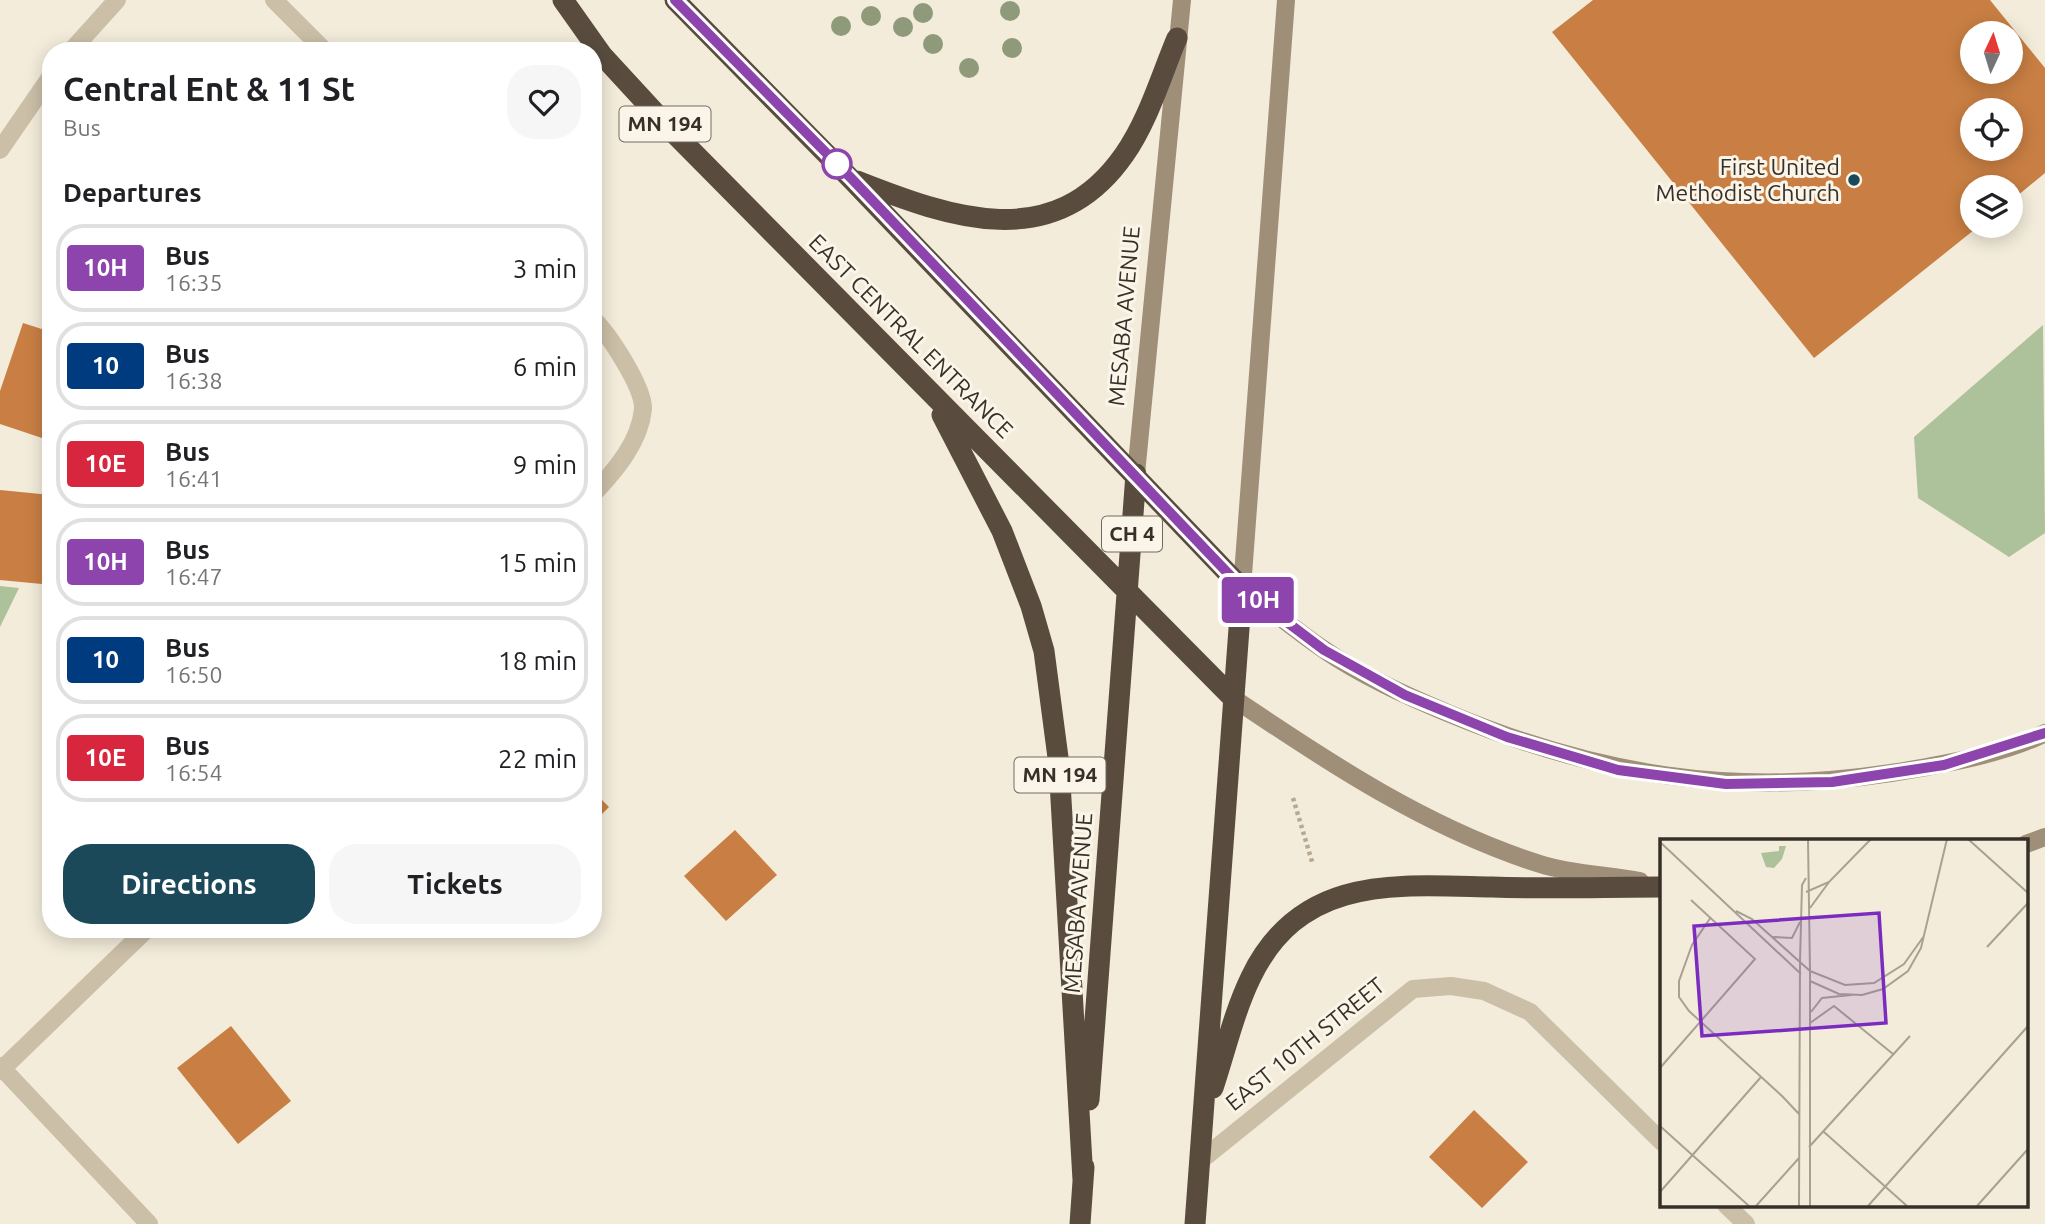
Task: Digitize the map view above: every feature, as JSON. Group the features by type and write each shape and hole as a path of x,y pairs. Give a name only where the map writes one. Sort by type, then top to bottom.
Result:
{"highway":[{"name":"EAST CENTRAL ENTRANCE","path":"563,0 594,42"},
{"path":"676,0 1136,474 1242,588 1195,1224"},
{"path":"851,178 906,201 985,220 1025,219 1066,209 1100,184 1125,154 1177,38"},
{"name":"EAST CENTRAL ENTRANCE","path":"602,54 672,131 1233,698"},
{"name":"MN 194","path":"932,395 1002,531 1031,606 1044,651 1059,765 1083,1180"},
{"name":"MESABA AVENUE","path":"1080,1224 1136,474"},
{"path":"1203,1120 1251,976 1293,923 1324,902 1357,890 1402,885 1660,886"}],"main road":[{"name":"MESABA AVENUE","path":"1136,474 1182,0"},
{"path":"1286,0 1242,588 1324,650 1405,695 1507,737 1618,770 1726,784 1832,782 1944,765 2045,733"},
{"path":"1233,698 1326,761 1434,821 1542,865 1660,886"},
{"path":"2028,843 2045,837"}],"street":[{"path":"79,42 117,0"},
{"path":"274,0 316,42"},
{"path":"0,150 42,89"},
{"path":"602,332 628,368 643,408 633,441 617,468 602,484"},
{"path":"138,938 1,1069 149,1224"},
{"name":"EAST 10TH STREET","path":"1200,1161 1413,989 1451,986 1485,991 1530,1012 1660,1140"},
{"path":"1727,1206 1745,1224"}],"path":[{"path":"1293,798 1315,870"}],"green space":[{"path":"2043,325 2045,533 2009,557 1918,498 1914,437"},
{"path":"0,586 19,588 0,627"}],"building":[{"name":"First United Methodist Church","path":"1593,0 1990,0 2007,21 1960,21 1960,84 2023,84 2023,41 2045,68 2045,173 2023,191 2023,175 1960,175 1960,238 1964,238 1814,358 1552,32"},
{"path":"23,323 42,329 42,438 0,424 0,391"},
{"path":"0,490 42,494 42,584 0,580"},
{"path":"602,800 609,807 602,814"},
{"path":"735,830 777,875 726,921 684,876"},
{"path":"231,1026 291,1101 238,1144 177,1068"},
{"path":"1474,1110 1528,1162 1482,1208 1429,1157"}],"bus line":[{"name":"10H","path":"675,0 851,178 1242,588 1324,650 1405,695 1507,737 1618,770 1726,784 1832,782 1944,765 2045,733"}],"place":[{"name":"First United Methodist Church","path":"1854,180"}]}
